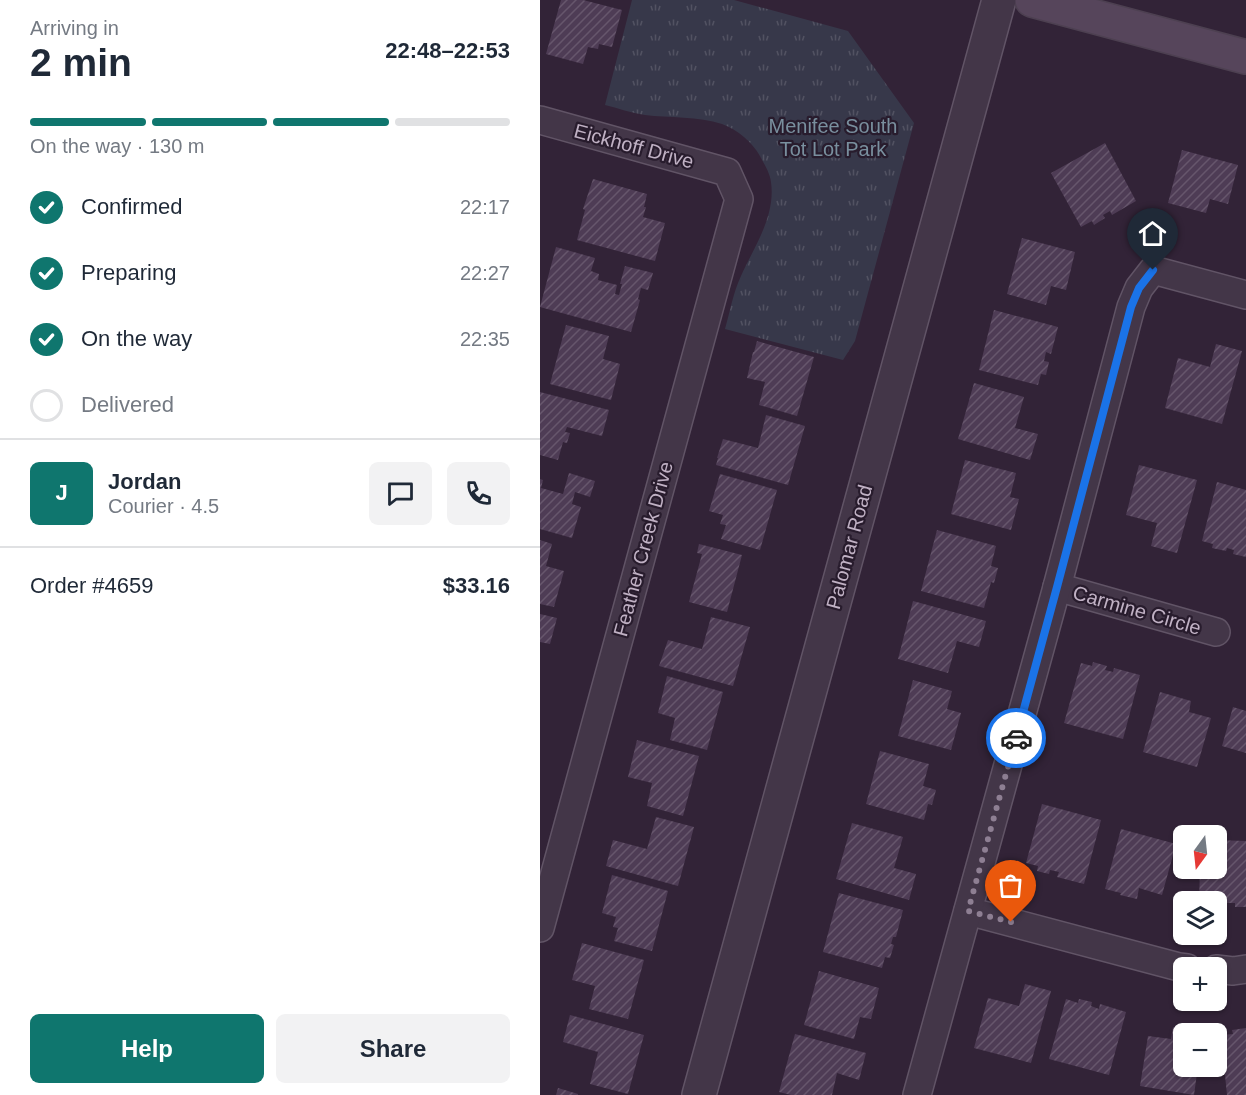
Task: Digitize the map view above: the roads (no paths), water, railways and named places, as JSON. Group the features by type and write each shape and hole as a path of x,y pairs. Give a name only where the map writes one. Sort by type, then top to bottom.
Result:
{"main road":[{"path":"1032,0 1246,57"}],"street":[{"name":"Palomar Road","path":"699,1095 999,0"},
{"name":"Eickhoff Drive","path":"540,120 727,172"},
{"name":"Feather Creek Drive","path":"540,928 739,199 727,172"},
{"path":"917,1095 1057,587 1131,307 1139,288 1153,270 1246,295"},
{"name":"Carmine Circle","path":"1057,587 1216,632"},
{"path":"968,911 1173,965"},
{"path":"1227,970 1246,969"}],"park label":[{"name":"Menifee South Tot Lot Park","path":"833,138"}]}
